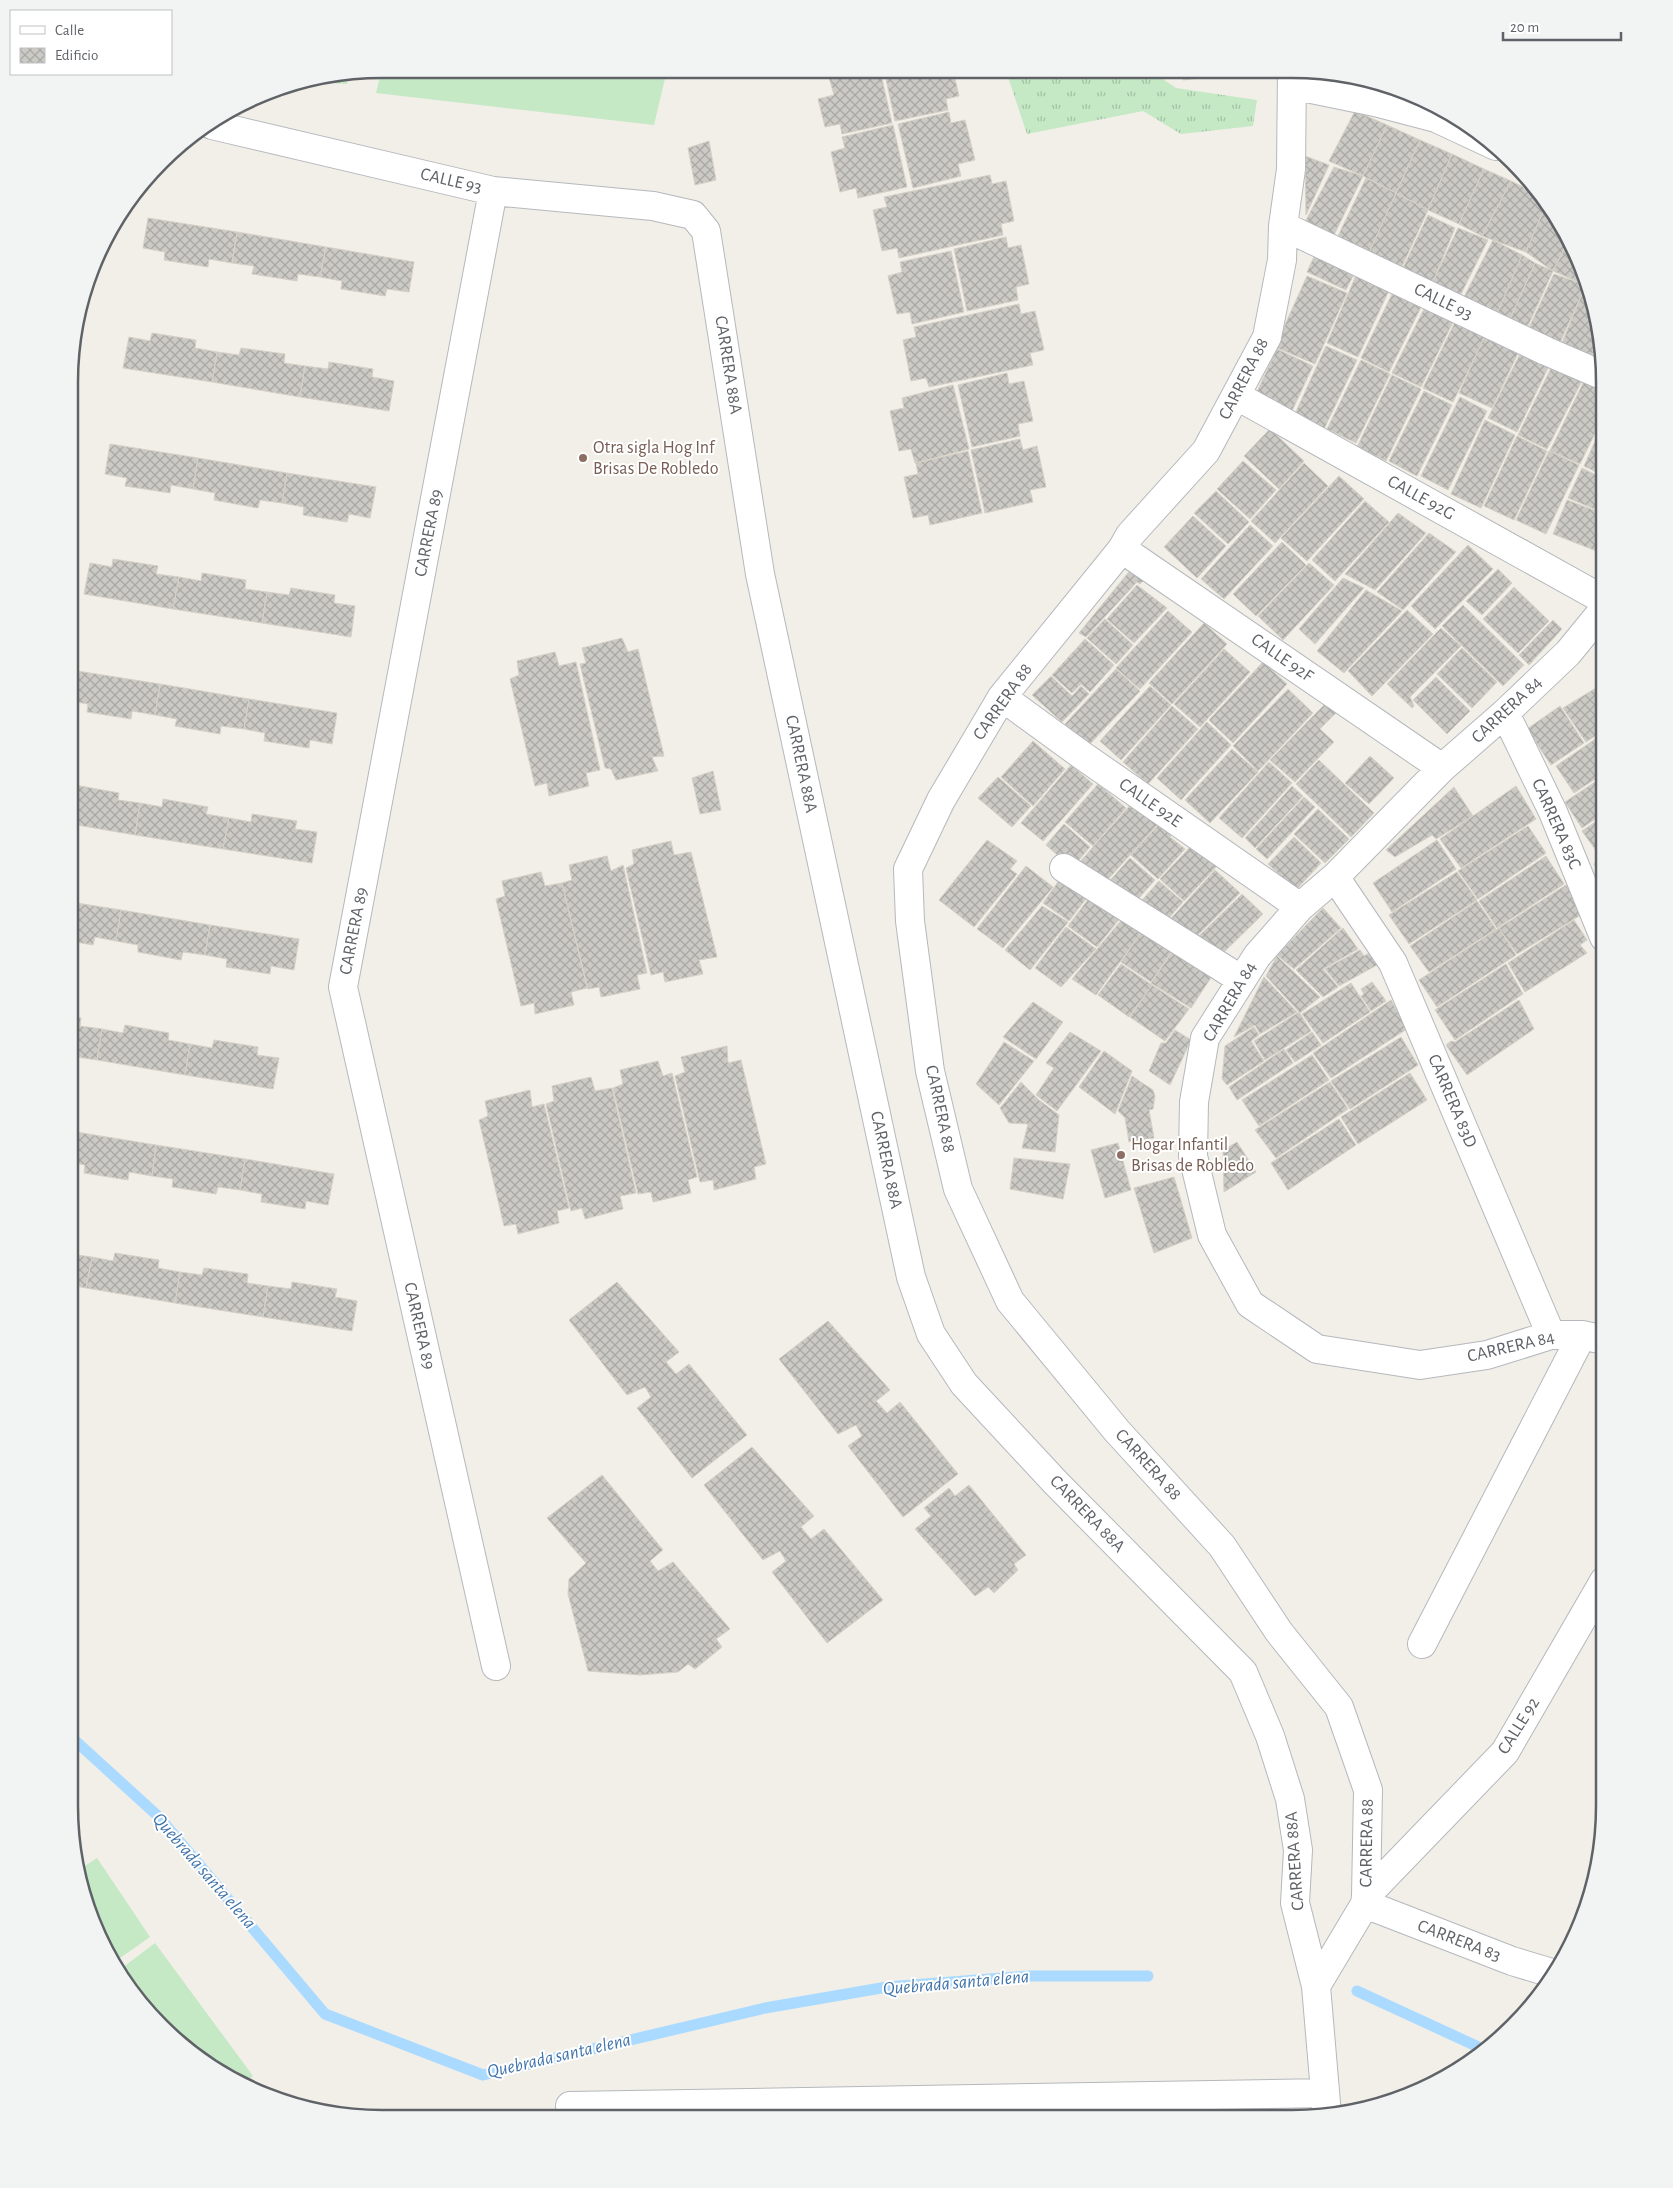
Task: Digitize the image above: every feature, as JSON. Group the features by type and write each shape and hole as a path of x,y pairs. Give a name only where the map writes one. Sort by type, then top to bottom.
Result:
{"street":[{"path":"1292,78 1436,118 1464,131"},
{"name":"CARRERA 88","path":"1292,78 1291,169 1283,226 1282,260 1267,337 1206,451 1130,535 1122,548 1002,697 941,800 908,869 910,921 930,1071 958,1189 1010,1301 1118,1431 1222,1546 1279,1632 1339,1707 1368,1790 1365,1900 1316,1986"},
{"name":"CALLE 93","path":"217,126 493,191 653,206 693,215"},
{"name":"CARRERA 89","path":"493,191 343,987 496,1666"},
{"name":"CARRERA 88A","path":"693,215 706,231 760,574 911,1277 931,1334 964,1384 1056,1483 1243,1672 1270,1736 1290,1798 1298,1850 1295,1903 1316,1986"},
{"name":"CALLE 93","path":"1283,226 1546,351 1596,372"},
{"name":"CALLE 92G","path":"1237,396 1596,596"},
{"name":"CALLE 92F","path":"1122,548 1442,768"},
{"name":"CARRERA 84","path":"1593,1338 1551,1335 1487,1355 1420,1365 1317,1348 1250,1304 1212,1235 1194,1156 1194,1102 1205,1038 1257,956 1300,907 1335,877 1442,768 1505,713 1568,653 1596,619"},
{"name":"CALLE 92E","path":"1002,697 1082,756 1300,907"},
{"name":"CARRERA 83C","path":"1505,713 1553,812 1596,917"},
{"path":"1064,868 1242,980"},
{"name":"CARRERA 83D","path":"1335,877 1393,963 1551,1335"},
{"path":"1422,1644 1593,1338"},
{"name":"CALLE 92","path":"1365,1900 1505,1752 1596,1595"},
{"name":"CARRERA 83","path":"1365,1900 1512,1961 1547,1972"},
{"path":"570,2106 712,2110 1326,2104 1316,1986"}],"green space":[{"path":"380,77 665,77 654,125 376,93"},
{"path":"1008,77 1160,77 1176,88 1257,100 1253,126 1181,134 1143,111 1027,134"},
{"path":"348,79 347,84 326,82"},
{"path":"1323,79 1351,83 1389,94 1426,109 1451,122"},
{"path":"97,1858 150,1937 118,1959 101,1923 83,1867"},
{"path":"155,1943 253,2076 247,2079 229,2070 196,2048 166,2022 140,1992 123,1967"}],"building":[{"path":"829,77 882,77 892,123 842,134 840,124 825,127 818,99 834,95"},
{"path":"886,77 955,77 959,96 946,99 948,110 895,121"},
{"path":"1183,77 1207,77 1183,80"},
{"path":"1355,111 1387,125 1363,176 1329,161"},
{"path":"949,112 951,123 965,120 975,160 958,164 961,176 913,188 898,124"},
{"path":"893,125 907,187 858,198 856,188 840,192 831,152 845,148 842,137"},
{"path":"1387,125 1420,140 1396,193 1363,176"},
{"path":"1420,140 1452,154 1428,210 1396,193"},
{"path":"709,141 716,180 695,185 688,148"},
{"path":"1452,154 1484,169 1459,224 1428,210"},
{"path":"1305,156 1329,165 1306,215"},
{"path":"1334,167 1363,176 1333,237 1304,224"},
{"path":"1484,169 1511,181 1482,236 1459,224"},
{"path":"990,175 992,184 1006,181 1014,221 1001,224 1003,235 899,258 897,248 882,251 873,210 887,207 884,197"},
{"path":"1366,178 1396,193 1368,255 1336,240"},
{"path":"1511,181 1527,189 1543,211 1526,252 1482,236"},
{"path":"1396,193 1428,210 1400,271 1368,255"},
{"path":"1543,211 1564,248 1553,271 1526,252"},
{"path":"1428,215 1455,228 1432,284 1403,268"},
{"path":"148,218 237,232 232,263 209,259 208,267 164,260 165,252 143,248"},
{"path":"1458,228 1488,240 1459,298 1432,284"},
{"path":"237,232 326,247 320,277 298,274 297,281 252,274 254,266 232,263"},
{"path":"1006,237 1008,248 1021,245 1029,284 1016,287 1018,300 967,311 954,249"},
{"path":"1493,240 1522,255 1497,314 1464,297"},
{"path":"326,247 414,262 409,292 387,289 385,296 341,289 342,281 320,277"},
{"path":"1564,248 1578,282 1553,271"},
{"path":"951,251 964,312 912,324 910,312 897,314 888,276 902,272 900,262"},
{"path":"1316,252 1356,270 1346,290 1307,272"},
{"path":"1522,255 1535,263 1509,321 1497,314"},
{"path":"1535,263 1553,271 1527,328 1509,321"},
{"path":"1360,266 1392,284 1358,357 1327,343"},
{"path":"1554,274 1578,282 1582,294 1558,347 1527,332"},
{"path":"1307,276 1347,293 1315,364 1275,347"},
{"path":"1394,290 1423,303 1389,372 1361,358"},
{"path":"1582,293 1590,322 1594,351 1592,355 1562,343"},
{"path":"1019,304 1021,314 1035,311 1044,350 1030,353 1033,365 929,387 926,378 911,381 903,340 916,337 914,327"},
{"path":"1426,305 1455,318 1421,387 1392,373"},
{"path":"1457,318 1487,332 1453,402 1423,388"},
{"path":"1487,331 1521,347 1492,408 1459,393"},
{"path":"152,333 196,340 195,348 217,352 212,382 123,368 129,337 150,341"},
{"path":"1326,346 1357,360 1324,429 1294,416"},
{"path":"241,348 285,354 284,363 305,366 300,397 212,382 217,352 239,355"},
{"path":"1277,349 1313,366 1291,413 1255,396"},
{"path":"1522,350 1550,364 1517,432 1488,418"},
{"path":"1361,360 1390,374 1356,443 1327,429"},
{"path":"329,362 373,369 372,377 394,381 389,411 300,397 305,366 328,369"},
{"path":"1554,362 1584,377 1547,449 1518,435"},
{"path":"1007,373 1009,384 1024,381 1033,421 1018,424 1020,436 972,447 958,385"},
{"path":"1392,375 1421,389 1386,461 1357,447"},
{"path":"1586,377 1596,383 1596,431 1580,464 1550,451"},
{"path":"953,385 969,449 915,463 911,449 899,451 890,411 904,408 902,398"},
{"path":"1424,391 1452,405 1417,476 1389,461"},
{"path":"1460,397 1487,411 1448,490 1421,476"},
{"path":"1485,420 1515,435 1481,508 1451,494"},
{"path":"1270,429 1304,461 1279,489 1244,456"},
{"path":"1517,436 1547,451 1514,520 1484,506"},
{"path":"1020,439 1023,450 1037,446 1046,487 1030,490 1033,502 985,513 971,450"},
{"path":"1596,439 1596,472 1584,466"},
{"path":"110,444 198,458 193,489 171,485 170,493 125,486 127,478 105,474"},
{"path":"968,451 982,513 930,525 928,515 913,518 904,477 918,474 916,463"},
{"path":"1549,451 1579,465 1546,534 1516,520"},
{"path":"198,458 287,473 282,503 260,500 258,508 214,500 215,493 193,489"},
{"path":"1243,461 1276,490 1250,519 1217,489"},
{"path":"1304,463 1328,486 1275,543 1251,521"},
{"path":"1582,468 1596,475 1596,510 1568,498"},
{"path":"287,473 376,487 370,518 349,514 347,522 303,515 304,507 282,503"},
{"path":"1339,476 1364,499 1307,561 1281,538"},
{"path":"1216,491 1249,522 1228,544 1194,513"},
{"path":"1567,500 1596,511 1596,551 1553,534"},
{"path":"1365,501 1389,522 1335,581 1312,560"},
{"path":"1398,513 1426,533 1375,590 1345,574"},
{"path":"1193,516 1226,546 1197,578 1164,547"},
{"path":"1250,525 1273,546 1224,599 1201,579"},
{"path":"1429,533 1456,552 1403,610 1377,592"},
{"path":"1282,542 1306,565 1256,616 1233,594"},
{"path":"1468,545 1493,569 1435,629 1411,606"},
{"path":"113,559 158,566 156,574 179,577 173,609 84,594 90,563 112,567"},
{"path":"1309,563 1334,585 1283,640 1258,616"},
{"path":"1132,568 1145,579 1140,584 1137,582 1086,637 1079,633"},
{"path":"1498,569 1512,583 1482,615 1466,601"},
{"path":"202,573 246,580 245,589 267,592 262,623 173,609 179,577 201,581"},
{"path":"1343,578 1364,588 1315,644 1299,629"},
{"path":"1137,585 1167,608 1134,643 1107,619"},
{"path":"1514,587 1549,621 1518,653 1483,619"},
{"path":"291,588 335,595 334,603 355,606 351,637 262,623 267,592 289,595"},
{"path":"1366,590 1402,611 1344,673 1317,651"},
{"path":"1463,605 1524,665 1503,686 1442,626"},
{"path":"1407,610 1433,634 1372,696 1348,671"},
{"path":"1168,611 1192,632 1140,689 1116,668"},
{"path":"1105,619 1133,645 1116,664 1087,638"},
{"path":"1553,620 1562,629 1529,665 1519,655"},
{"path":"1204,623 1227,644 1172,704 1149,683"},
{"path":"1441,628 1461,646 1410,697 1414,706 1412,708 1387,684"},
{"path":"622,638 628,652 638,649 664,756 652,757 658,771 616,780 611,769 605,768 580,664 586,663 582,648"},
{"path":"1085,639 1114,665 1090,692 1081,684 1072,693 1052,675"},
{"path":"1462,648 1497,682 1472,708 1437,674"},
{"path":"1224,649 1250,672 1200,727 1174,704"},
{"path":"555,652 559,666 576,662 600,770 586,773 589,786 549,796 547,783 535,786 510,679 519,675 517,661"},
{"path":"1263,662 1287,684 1233,743 1209,720"},
{"path":"1116,669 1140,691 1088,746 1065,724"},
{"path":"77,671 160,684 155,715 132,711 131,719 87,712 88,704 77,702"},
{"path":"1051,676 1072,696 1081,686 1089,694 1062,722 1032,695"},
{"path":"1436,677 1470,711 1447,734 1413,700"},
{"path":"160,684 249,699 244,729 221,726 220,734 175,726 177,719 155,715"},
{"path":"1150,686 1171,705 1121,760 1100,741"},
{"path":"1596,688 1596,735 1586,742 1563,708"},
{"path":"1288,689 1313,713 1258,771 1233,746"},
{"path":"249,699 337,713 332,744 310,740 309,748 264,741 265,733 244,729"},
{"path":"1326,703 1336,713 1320,729 1334,742 1295,782 1270,760"},
{"path":"1172,706 1198,729 1148,784 1123,762"},
{"path":"1560,706 1584,743 1551,765 1527,729"},
{"path":"1207,722 1231,745 1181,800 1157,778"},
{"path":"1596,738 1596,778 1574,793 1556,766"},
{"path":"1033,741 1065,769 1033,806 1001,777"},
{"path":"1232,749 1258,772 1210,823 1185,800"},
{"path":"1370,756 1394,778 1369,804 1345,783"},
{"path":"1319,760 1374,813 1351,837 1296,784"},
{"path":"1269,762 1292,783 1242,838 1219,818"},
{"path":"1071,765 1093,784 1043,841 1021,823"},
{"path":"713,771 721,810 700,814 692,778"},
{"path":"998,777 1031,806 1012,827 978,798"},
{"path":"1596,781 1596,818 1582,828 1565,802"},
{"path":"1098,784 1126,808 1093,846 1065,822"},
{"path":"77,785 119,793 118,800 140,803 135,835 77,825"},
{"path":"1292,786 1303,796 1255,848 1245,838"},
{"path":"1516,786 1536,819 1461,868 1440,839"},
{"path":"1454,787 1473,816 1436,839 1432,835 1395,857 1386,850"},
{"path":"1304,797 1315,807 1267,859 1256,849"},
{"path":"163,799 208,807 206,814 229,818 223,849 135,835 140,803 162,807"},
{"path":"1133,802 1158,824 1102,886 1078,864"},
{"path":"1318,809 1349,839 1325,863 1294,834"},
{"path":"252,814 297,821 295,829 317,832 312,863 223,849 229,818 251,822"},
{"path":"1162,821 1174,832 1170,837 1185,849 1158,879 1131,855"},
{"path":"1596,821 1596,851 1582,831"},
{"path":"1064,824 1090,847 1072,868 1046,845"},
{"path":"1528,826 1546,853 1478,899 1458,871"},
{"path":"1294,837 1321,863 1296,890 1268,864"},
{"path":"987,840 1017,861 1010,869 1017,874 974,927 939,900"},
{"path":"1437,840 1456,869 1392,912 1373,883"},
{"path":"671,841 674,855 691,852 717,957 699,960 703,974 665,982 663,972 651,975 626,868 634,864 632,850"},
{"path":"1193,844 1217,866 1184,901 1160,879"},
{"path":"607,856 611,871 623,865 647,973 637,975 640,989 601,997 599,987 588,989 562,883 572,880 569,865"},
{"path":"1546,856 1564,884 1497,928 1479,901"},
{"path":"1130,858 1155,880 1131,907 1106,885"},
{"path":"1026,866 1053,887 1003,948 977,929"},
{"path":"1215,870 1240,893 1192,941 1166,924"},
{"path":"541,872 545,886 562,883 587,988 571,992 574,1005 535,1014 534,1003 521,1006 496,899 505,896 502,881"},
{"path":"1065,872 1092,891 1069,921 1043,903"},
{"path":"1457,872 1477,900 1409,944 1389,915"},
{"path":"1159,881 1183,902 1160,928 1136,907"},
{"path":"1566,885 1584,913 1517,954 1499,928"},
{"path":"1093,893 1121,917 1097,947 1068,926"},
{"path":"1242,894 1263,914 1218,958 1195,940"},
{"path":"1477,901 1496,929 1429,972 1410,946"},
{"path":"77,903 121,910 116,941 95,937 93,945 77,942"},
{"path":"1042,906 1068,922 1030,970 1005,950"},
{"path":"1323,908 1341,928 1294,969 1277,955"},
{"path":"121,910 210,925 205,955 183,952 181,960 138,952 138,945 116,941"},
{"path":"1124,917 1143,930 1096,995 1072,979"},
{"path":"1574,920 1587,940 1580,945 1587,953 1525,992 1508,963"},
{"path":"210,925 299,939 294,970 271,966 270,974 226,967 227,959 205,955"},
{"path":"1066,927 1096,949 1061,987 1035,968"},
{"path":"1343,928 1358,949 1323,969 1338,987 1323,997 1296,970"},
{"path":"1499,928 1516,955 1437,1007 1419,980"},
{"path":"1142,931 1172,951 1151,982 1121,962"},
{"path":"1175,948 1214,973 1191,1008 1151,983"},
{"path":"1360,950 1364,956 1369,953 1377,965 1339,986 1325,969"},
{"path":"1277,956 1320,997 1300,1013 1266,976"},
{"path":"1121,964 1152,985 1129,1017 1098,995"},
{"path":"1506,964 1523,994 1455,1040 1435,1010"},
{"path":"1264,977 1297,1012 1260,1034 1255,1025 1234,1037"},
{"path":"1372,982 1386,1001 1371,1011 1361,996 1364,994 1361,989"},
{"path":"1351,983 1370,1012 1323,1043 1302,1014"},
{"path":"1152,985 1189,1009 1165,1041 1130,1017"},
{"path":"1391,1000 1407,1029 1331,1078 1313,1053"},
{"path":"1519,1000 1534,1029 1467,1075 1446,1045 1451,1041 1455,1042"},
{"path":"1033,1002 1063,1022 1036,1059 1003,1037"},
{"path":"1299,1012 1311,1031 1265,1060 1254,1041"},
{"path":"77,1017 81,1018 80,1026 102,1029 97,1060 77,1057"},
{"path":"125,1025 169,1033 168,1040 190,1044 185,1075 97,1060 102,1029 123,1033"},
{"path":"1254,1027 1259,1035 1251,1041 1264,1061 1227,1085 1222,1079 1225,1046"},
{"path":"1175,1030 1191,1040 1170,1085 1149,1071 1161,1043 1166,1043"},
{"path":"1070,1032 1101,1051 1057,1111 1036,1095 1054,1068 1046,1063"},
{"path":"1312,1032 1321,1045 1295,1062 1286,1050"},
{"path":"1401,1037 1418,1065 1350,1109 1331,1081"},
{"path":"214,1040 258,1047 257,1055 279,1058 273,1089 185,1075 190,1044 212,1048"},
{"path":"1004,1042 1034,1061 999,1105 976,1084"},
{"path":"727,1046 728,1063 741,1060 766,1164 754,1167 756,1179 714,1190 713,1180 700,1182 675,1076 685,1072 681,1057"},
{"path":"1284,1049 1293,1063 1237,1100 1229,1087"},
{"path":"1104,1051 1132,1071 1115,1114 1079,1087"},
{"path":"1312,1055 1329,1080 1259,1126 1242,1100"},
{"path":"658,1061 663,1076 672,1073 697,1177 688,1180 691,1193 653,1202 651,1192 638,1194 613,1088 623,1084 620,1070"},
{"path":"1410,1073 1427,1100 1358,1144 1341,1117"},
{"path":"1132,1076 1153,1090 1155,1096 1153,1109 1149,1110 1154,1138 1129,1142 1125,1118 1118,1111"},
{"path":"591,1077 595,1091 612,1088 636,1193 620,1196 623,1209 585,1219 582,1208 571,1211 546,1104 554,1101 552,1086"},
{"path":"1021,1082 1039,1100 1059,1115 1055,1152 1022,1148 1028,1124 1009,1123 1000,1108"},
{"path":"1330,1082 1348,1109 1276,1158 1255,1130"},
{"path":"530,1090 532,1107 544,1104 569,1208 557,1211 559,1223 518,1234 516,1224 504,1226 479,1120 488,1116 485,1101"},
{"path":"1339,1119 1356,1145 1288,1190 1271,1163"},
{"path":"77,1132 156,1145 152,1176 129,1172 128,1180 84,1173 85,1165 77,1163"},
{"path":"1237,1142 1256,1172 1224,1192 1223,1150"},
{"path":"1118,1143 1131,1190 1105,1198 1091,1150"},
{"path":"156,1145 245,1159 240,1190 218,1187 216,1194 172,1187 173,1179 152,1176"},
{"path":"1014,1158 1070,1164 1063,1199 1010,1189"},
{"path":"245,1159 334,1174 328,1205 306,1201 305,1209 261,1202 262,1194 240,1190"},
{"path":"1174,1177 1192,1238 1154,1253 1134,1188"},
{"path":"115,1253 159,1260 158,1268 180,1272 175,1303 86,1288 92,1257 113,1261"},
{"path":"77,1255 92,1257 86,1288 77,1286"},
{"path":"204,1268 248,1274 247,1283 268,1286 263,1317 175,1303 180,1272 202,1275"},
{"path":"292,1282 337,1289 335,1297 357,1301 352,1331 263,1317 268,1286 291,1289"},
{"path":"617,1282 679,1352 666,1362 676,1374 689,1364 747,1435 692,1478 637,1408 651,1397 645,1387 627,1395 569,1320"},
{"path":"828,1321 890,1390 876,1401 887,1413 900,1402 958,1474 903,1517 848,1446 862,1436 856,1425 838,1434 779,1359"},
{"path":"752,1447 814,1516 801,1527 811,1539 824,1529 883,1600 827,1643 772,1572 786,1561 780,1551 763,1560 704,1485"},
{"path":"602,1475 663,1550 650,1561 658,1571 673,1562 730,1629 716,1639 722,1647 695,1669 688,1664 678,1672 640,1675 588,1671 568,1594 569,1579 586,1563 547,1518"},
{"path":"969,1485 1026,1555 1014,1564 1018,1570 994,1593 988,1587 975,1596 915,1529 931,1516 924,1508 949,1488 955,1496"}],"waterway":[{"name":"Quebrada santa elena","path":"77,1742 159,1817 325,2014 483,2075 765,2008 887,1987 1029,1976 1148,1976"},
{"path":"1357,1991 1478,2047"}],"place":[{"name":"Otra sigla Hog Inf Brisas De Robledo","path":"583,458"},
{"name":"Hogar Infantil Brisas de Robledo","path":"1121,1155"}]}
